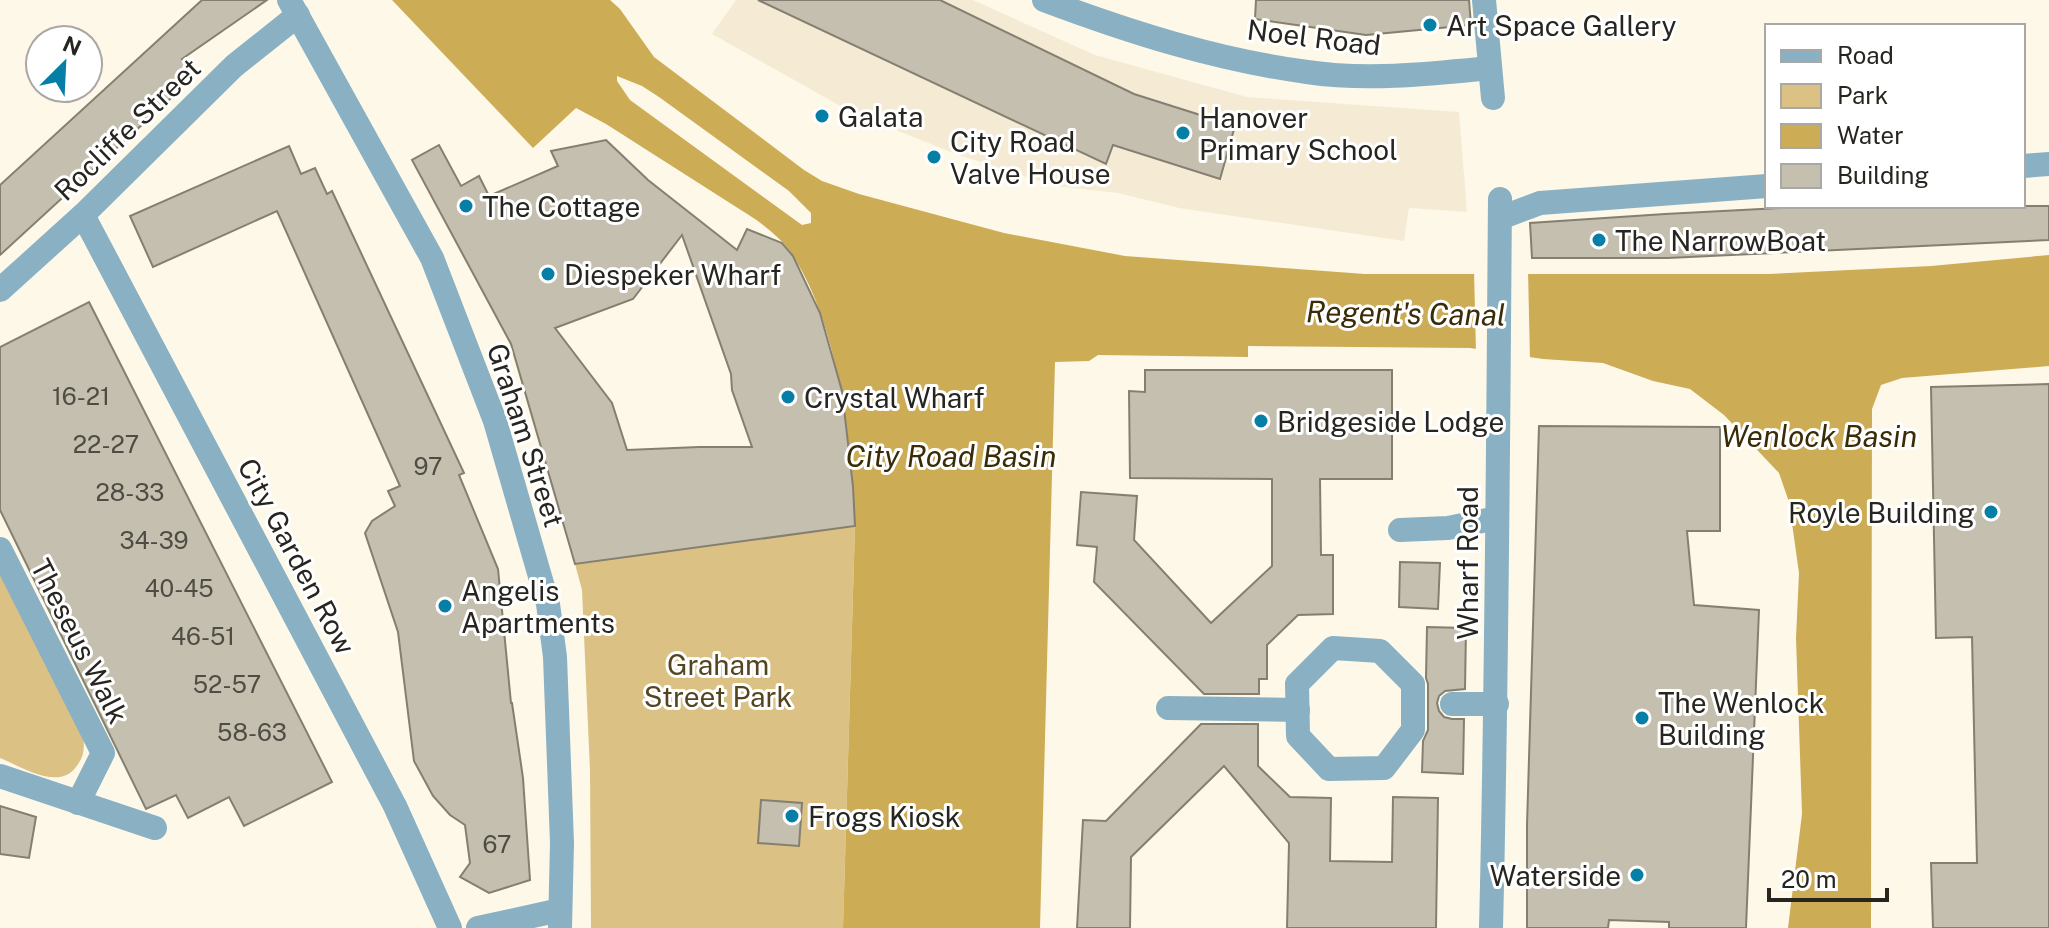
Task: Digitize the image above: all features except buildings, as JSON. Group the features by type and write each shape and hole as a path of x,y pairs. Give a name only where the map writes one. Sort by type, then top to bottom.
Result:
{"street":[{"name":"Noel Road","path":"1044,0 1097,20 1208,53 1309,73 1393,77 1490,68"},
{"path":"1484,0 1493,98"},
{"name":"Rocliffe Street","path":"0,290 83,215 293,7"},
{"name":"Graham Street","path":"293,7 432,258 495,421 548,604 555,657 562,843 560,919"},
{"path":"2025,166 2049,164"},
{"name":"Wharf Road","path":"1491,928 1497,704 1500,208 1765,186"},
{"name":"City Garden Row","path":"83,215 395,806 450,928"},
{"path":"1400,530 1448,528 1497,518"},
{"name":"Theseus Walk","path":"0,549 103,753 78,803"},
{"path":"1333,648 1380,651 1413,684 1414,704 1413,730 1384,768 1329,769 1298,736 1297,684 1333,648"},
{"path":"1414,704 1497,704"},
{"path":"1168,708 1298,710"},
{"path":"0,776 155,828"},
{"path":"478,928 560,919"}],"shaded area":[{"name":"Hanover Primary School","path":"736,0 973,0 1095,55 1247,97 1459,112 1467,212 1409,208 1404,241 1179,208 1118,193 1055,186 956,154 853,113 712,34"}],"green space":[{"name":"Graham Street Park","path":"855,526 843,928 591,928 590,771 582,590 575,564"},
{"path":"0,564 83,736 81,760 69,774 60,777 40,775 0,758"}],"water":[{"path":"392,0 610,0 620,9 654,57 822,181 1004,233 1125,256 1365,274 1768,274 1931,266 2049,255 2049,366 1902,378 1881,385 1872,409 1871,928 1788,928 1802,814 1796,638 1799,573 1789,502 1779,473 1724,415 1690,389 1653,381 1603,363 1543,359 1470,348 1248,346 1248,357 1098,355 1089,361 1055,362 1040,928 843,928 855,526 840,387 810,286 790,251 761,223 576,108 533,148","holes":["617,76 642,86 789,191 811,213 811,223 802,225 630,100"]}],"pier":[{"path":"1474,270 1528,270 1530,361 1476,353"}],"place":[{"name":"Art Space Gallery","path":"1430,25"},
{"name":"Galata","path":"822,116"},
{"name":"Hanover Primary School","path":"1183,133"},
{"name":"City Road Valve House","path":"934,157"},
{"name":"The Cottage","path":"466,206"},
{"name":"The NarrowBoat","path":"1599,240"},
{"name":"Diespeker Wharf","path":"548,274"},
{"name":"Crystal Wharf","path":"788,397"},
{"name":"Bridgeside Lodge","path":"1261,421"},
{"name":"Royle Building","path":"1991,512"},
{"name":"Angelis Apartments","path":"445,606"},
{"name":"The Wenlock Building","path":"1642,718"},
{"name":"Frogs Kiosk","path":"792,816"},
{"name":"Waterside","path":"1637,875"}],"water label":[{"name":"Regent's Canal","path":"1406,313"},
{"name":"Wenlock Basin","path":"1819,436"},
{"name":"City Road Basin","path":"951,456"}]}
